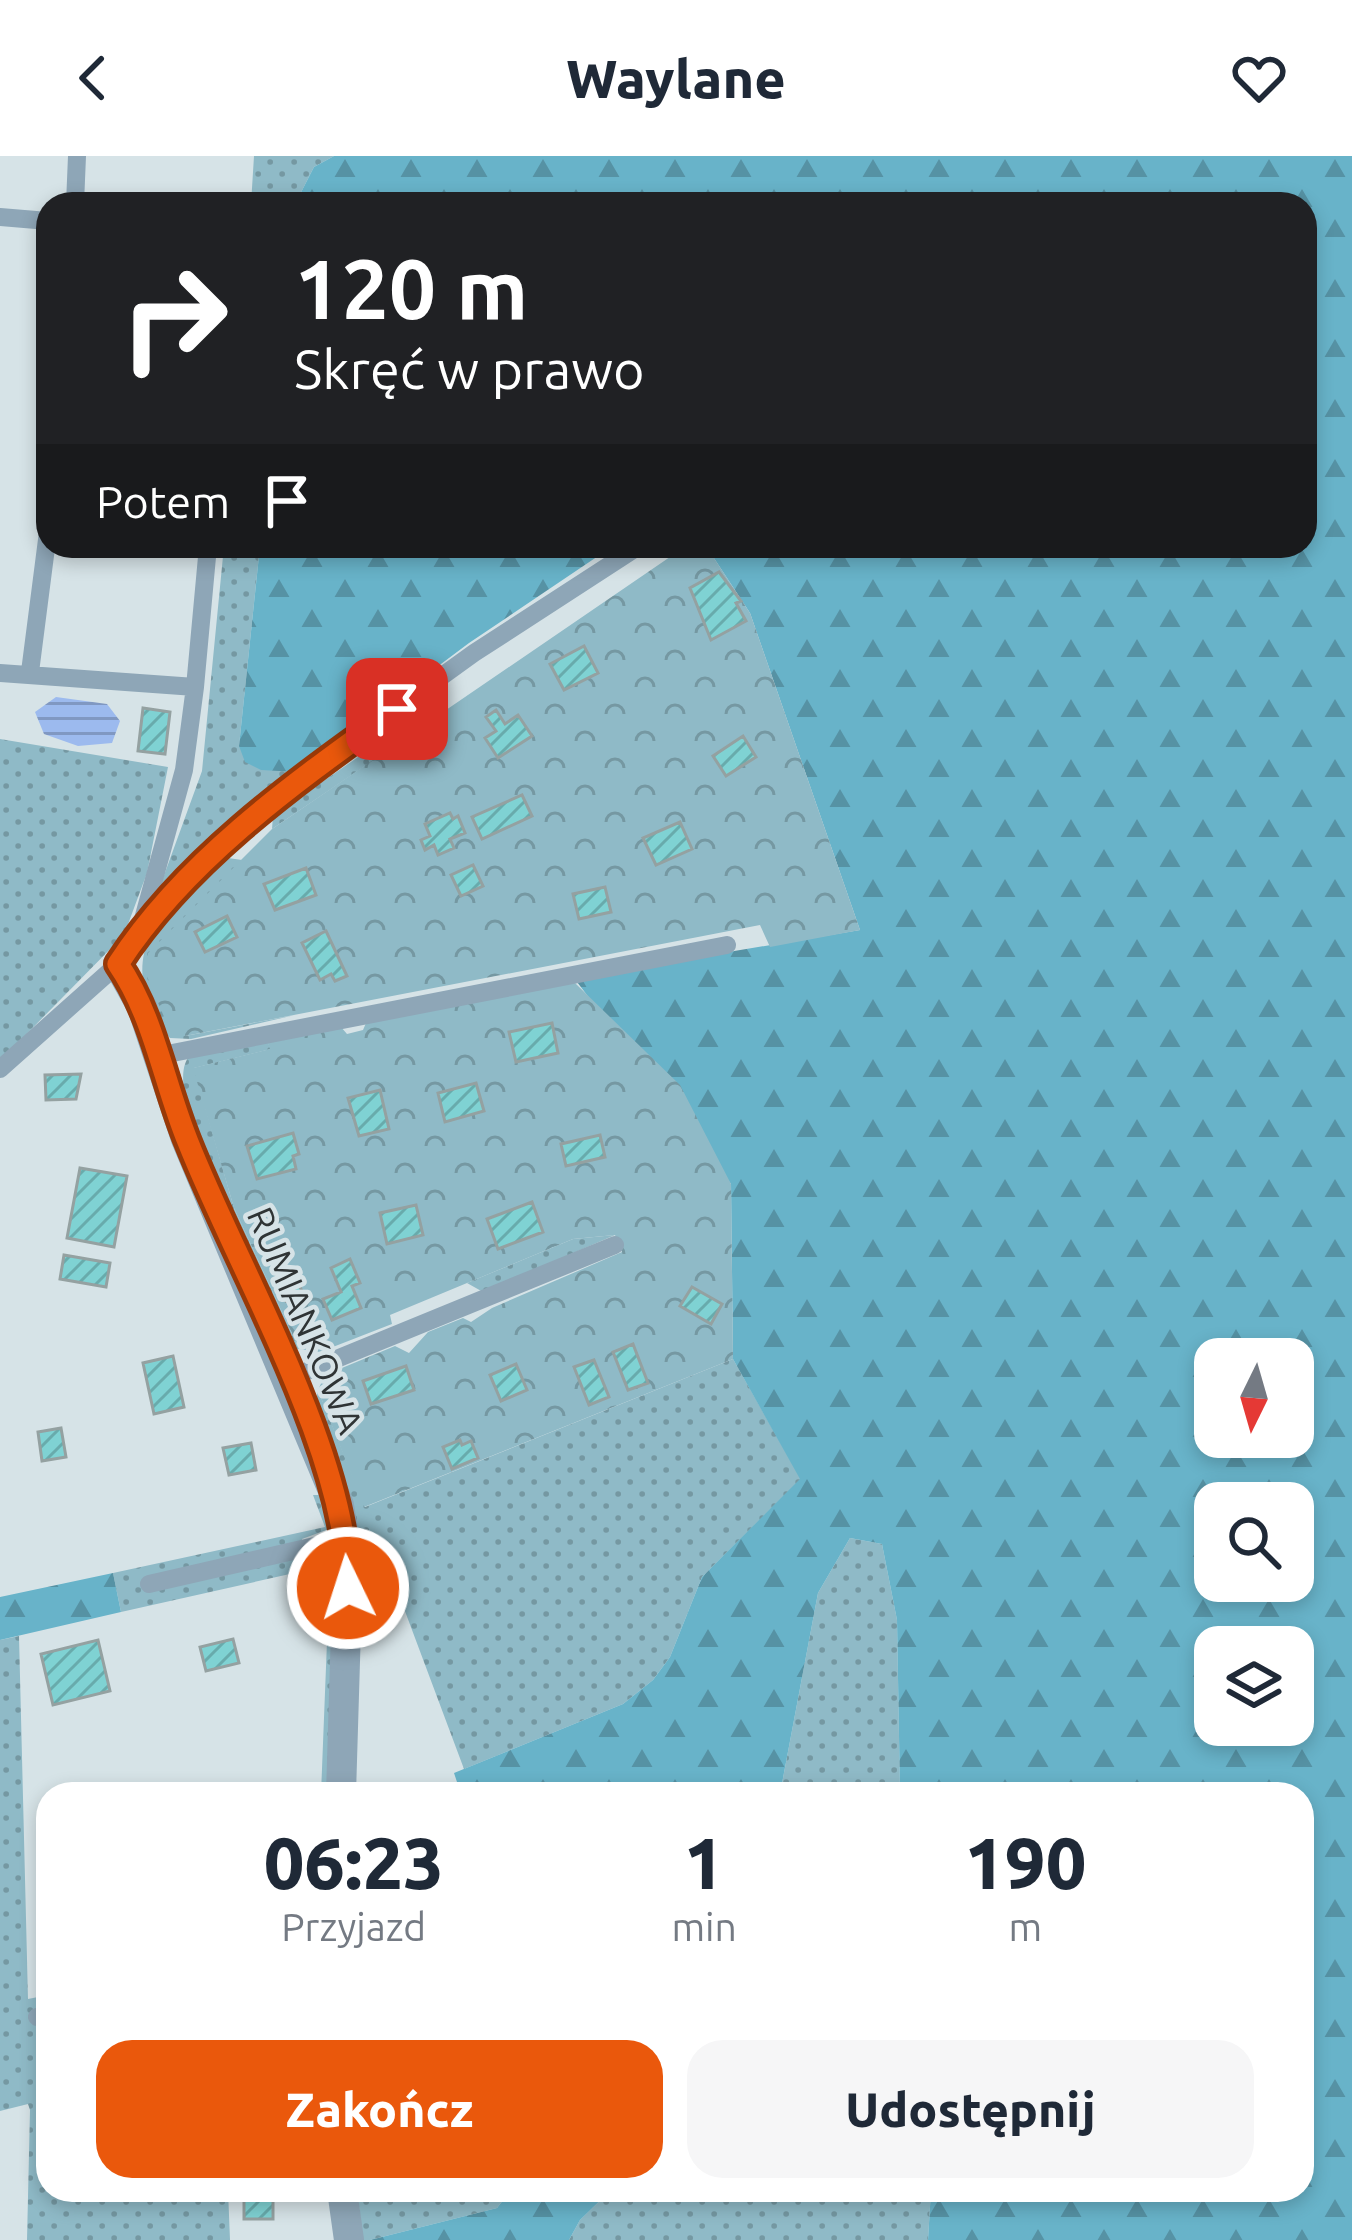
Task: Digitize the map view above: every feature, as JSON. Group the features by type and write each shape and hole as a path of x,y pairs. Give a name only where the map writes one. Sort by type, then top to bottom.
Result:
{"street":[{"name":"RUMIANKOWA","path":"118,964 142,1007 186,1139 329,1475 345,1539 341,1782"},
{"path":"344,2202 349,2240"}],"lane":[{"path":"76,192 77,156"},
{"path":"0,218 36,220"},
{"path":"31,672 45,558"},
{"path":"141,929 184,770 207,558"},
{"path":"0,1069 118,964 141,929 280,793 474,653 620,558"},
{"path":"0,673 196,687"},
{"path":"157,1056 727,945"},
{"path":"290,1378 615,1245"},
{"path":"148,1585 345,1539"}],"green space":[{"path":"254,156 334,156 314,167 301,192 252,192"},
{"path":"334,156 1352,156 1352,2240 928,2240 930,2202 1314,2202 1314,1782 900,1782 897,1620 882,1544 850,1538 818,1593 782,1782 457,1782 454,1773 623,1704 653,1680 670,1657 702,1577 800,1479 733,1359 731,1184 574,978 860,930 750,613 714,558 1317,558 1317,192 301,192 314,167"},
{"path":"223,558 259,558 239,746 297,772 166,891 159,889 202,771"},
{"path":"259,558 595,558 469,643 297,772 261,770 245,762 239,746"},
{"path":"668,558 714,558 750,613 860,930 770,947 760,925 185,1036 170,1031 146,974 148,953 272,829"},
{"path":"433,705 440,715 272,829 273,816"},
{"path":"0,739 168,767 147,873 124,935 0,1061"},
{"path":"228,858 242,860 149,953 185,1036 295,1015 191,1039 170,1038 144,990 145,949 150,936"},
{"path":"575,983 680,1085 731,1184 733,1359 364,1507 318,1390 325,1375 395,1346 409,1353 428,1332 463,1318 471,1322 492,1308 622,1252 615,1235 573,1239 390,1315 392,1324 320,1352 299,1349 234,1208 193,1068 270,1049 267,1041 341,1027 347,1034 363,1030 366,1023"},
{"path":"267,1041 271,1049 194,1068 234,1208 299,1349 291,1350 220,1202 189,1114 183,1080 188,1058"},
{"path":"615,1235 483,1292 467,1283 573,1239"},
{"path":"733,1359 801,1479 702,1577 670,1657 653,1680 623,1704 464,1769 378,1539 362,1561 347,1492 316,1402 318,1390 365,1507"},
{"path":"313,1495 324,1495 329,1529 302,1539 306,1559 337,1557 330,1782 321,1782 330,1565 121,1612 113,1573 325,1527"},
{"path":"850,1538 882,1544 897,1620 900,1782 782,1782 818,1593"},
{"path":"113,1573 121,1612 0,1640 0,1597"},
{"path":"19,1636 28,1999 36,1997 36,2202 228,2202 230,2240 27,2240 30,2110 28,2104 0,2111 0,1640"},
{"path":"358,2202 502,2202 497,2208 363,2240"},
{"path":"502,2202 599,2202 580,2220 569,2240 370,2240 497,2208"},
{"path":"599,2202 930,2202 928,2240 569,2240 580,2220"}],"shaded area":[{"path":"56,697 107,704 120,721 112,743 78,746 44,734 35,712"}],"building":[{"path":"719,572 741,601 736,603 746,621 711,640 690,588"},
{"path":"584,646 598,673 564,690 550,664"},
{"path":"143,708 170,712 165,754 138,751"},
{"path":"496,710 505,724 518,715 532,736 498,758 485,738 496,731 486,717"},
{"path":"743,736 756,757 726,776 713,756"},
{"path":"522,795 532,816 482,839 472,817"},
{"path":"450,813 453,819 458,816 465,833 450,839 454,848 438,855 434,845 425,850 421,840 430,836 425,824"},
{"path":"680,822 692,849 656,865 643,838"},
{"path":"473,865 483,886 461,896 451,875"},
{"path":"306,868 316,895 275,910 264,884"},
{"path":"605,887 611,912 579,919 573,894"},
{"path":"227,916 237,937 205,952 195,932"},
{"path":"326,931 347,976 335,981 331,974 320,980 302,943"},
{"path":"552,1023 558,1053 516,1062 509,1032"},
{"path":"81,1074 76,1099 46,1100 45,1075"},
{"path":"476,1083 484,1111 445,1122 438,1093"},
{"path":"380,1090 389,1129 359,1136 348,1098"},
{"path":"293,1133 299,1154 293,1156 296,1169 257,1179 247,1146"},
{"path":"600,1135 605,1157 566,1166 561,1144"},
{"path":"80,1168 127,1176 114,1247 67,1238"},
{"path":"532,1202 543,1232 498,1249 487,1219"},
{"path":"416,1205 423,1235 387,1244 380,1213"},
{"path":"64,1255 110,1263 106,1287 60,1279"},
{"path":"350,1259 360,1283 352,1286 361,1308 332,1320 323,1299 341,1292 331,1268"},
{"path":"293,1270 303,1294 286,1301 276,1278"},
{"path":"692,1287 722,1304 711,1324 680,1306"},
{"path":"633,1344 648,1383 628,1390 613,1352"},
{"path":"173,1356 184,1407 154,1414 143,1363"},
{"path":"594,1360 609,1397 589,1405 574,1367"},
{"path":"516,1364 527,1390 501,1401 490,1375"},
{"path":"406,1366 414,1390 371,1404 363,1381"},
{"path":"61,1428 66,1457 42,1461 38,1432"},
{"path":"460,1440 462,1445 471,1441 478,1458 452,1469 443,1447"},
{"path":"251,1443 256,1470 229,1475 223,1448"},
{"path":"233,1639 239,1663 206,1671 200,1647"},
{"path":"98,1640 110,1691 53,1705 41,1654"},
{"path":"244,2202 273,2202 273,2219 244,2219"}],"route":[{"path":"348,1588 345,1539 329,1475 186,1139 142,1007 118,964 141,929 280,793 397,709"}]}
